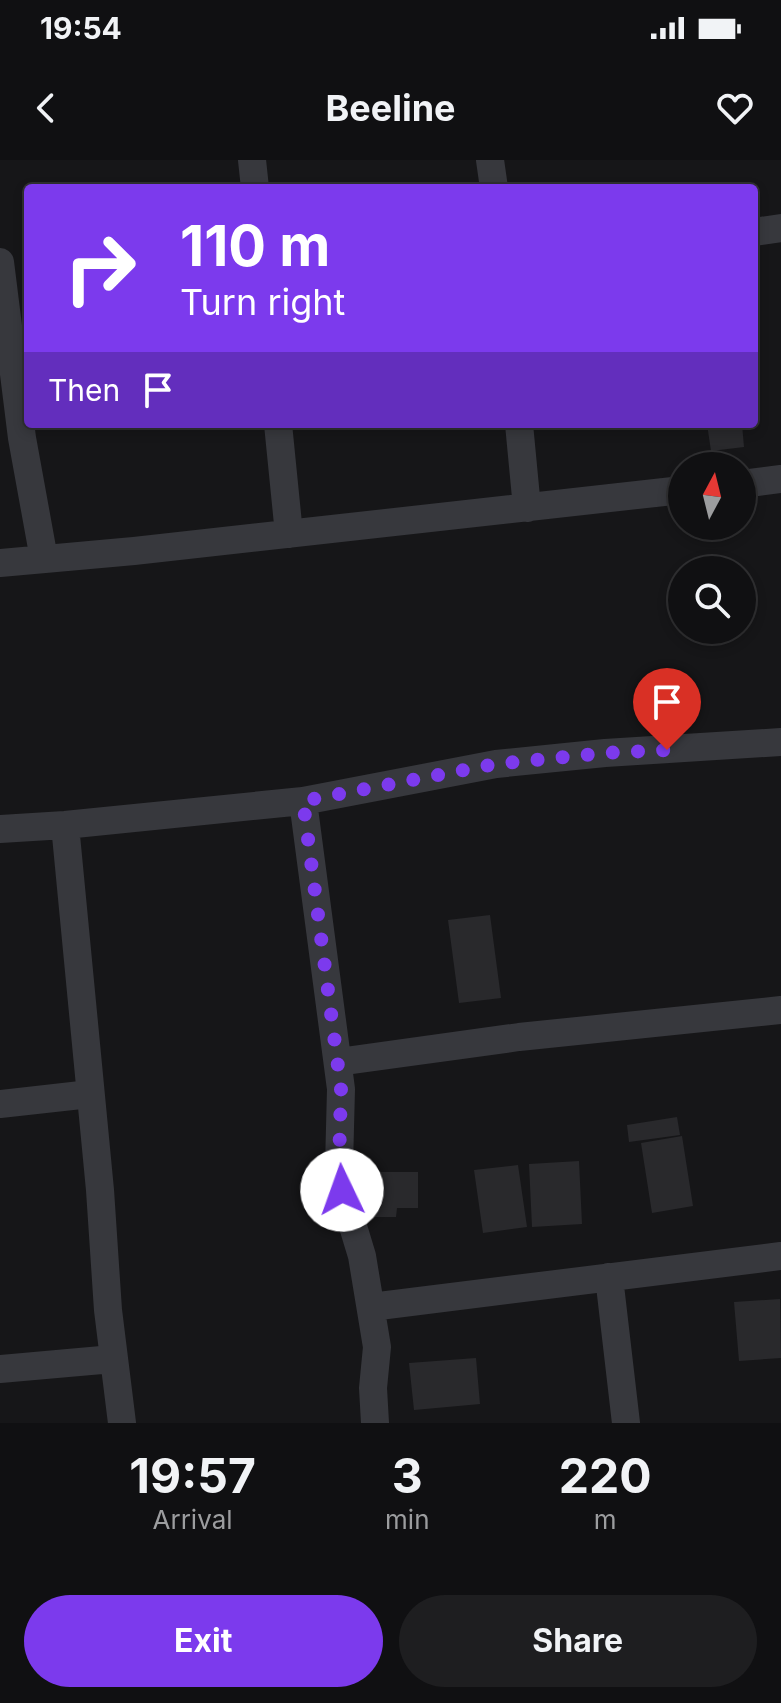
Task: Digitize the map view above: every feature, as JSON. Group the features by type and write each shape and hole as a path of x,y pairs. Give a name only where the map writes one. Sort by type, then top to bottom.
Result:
{"street":[{"path":"252,160 255,184"},
{"path":"490,160 493,184"},
{"path":"758,231 781,228"},
{"path":"0,262 22,438 44,559"},
{"path":"278,428 289,534"},
{"path":"519,428 527,508"},
{"path":"756,482 781,479"},
{"path":"0,563 668,492"},
{"path":"0,829 303,801 496,764 605,753 781,742"},
{"path":"303,801 341,1089 339,1166 342,1190 362,1256 377,1347 373,1388 375,1423"},
{"path":"65,825 113,1359 122,1423"},
{"path":"338,1062 519,1037 781,1010"},
{"path":"0,1104 90,1094"},
{"path":"371,1307 781,1256"},
{"path":"609,1277 626,1423"},
{"path":"0,1369 113,1359"}],"building":[{"path":"708,428 742,428 744,447 711,451"},
{"path":"490,915 501,998 459,1003 448,920"},
{"path":"677,1117 680,1135 629,1142 627,1125"},
{"path":"682,1136 693,1206 652,1213 641,1143"},
{"path":"579,1161 582,1224 532,1227 529,1164"},
{"path":"518,1165 527,1227 483,1233 474,1170"},
{"path":"367,1172 418,1172 418,1208 397,1208 396,1217 366,1217"},
{"path":"780,1299 781,1358 739,1361 734,1302"},
{"path":"476,1358 480,1404 414,1410 409,1363"}],"route":[{"path":"342,1190 339,1166 341,1089 303,801 496,764 667,750"}]}
